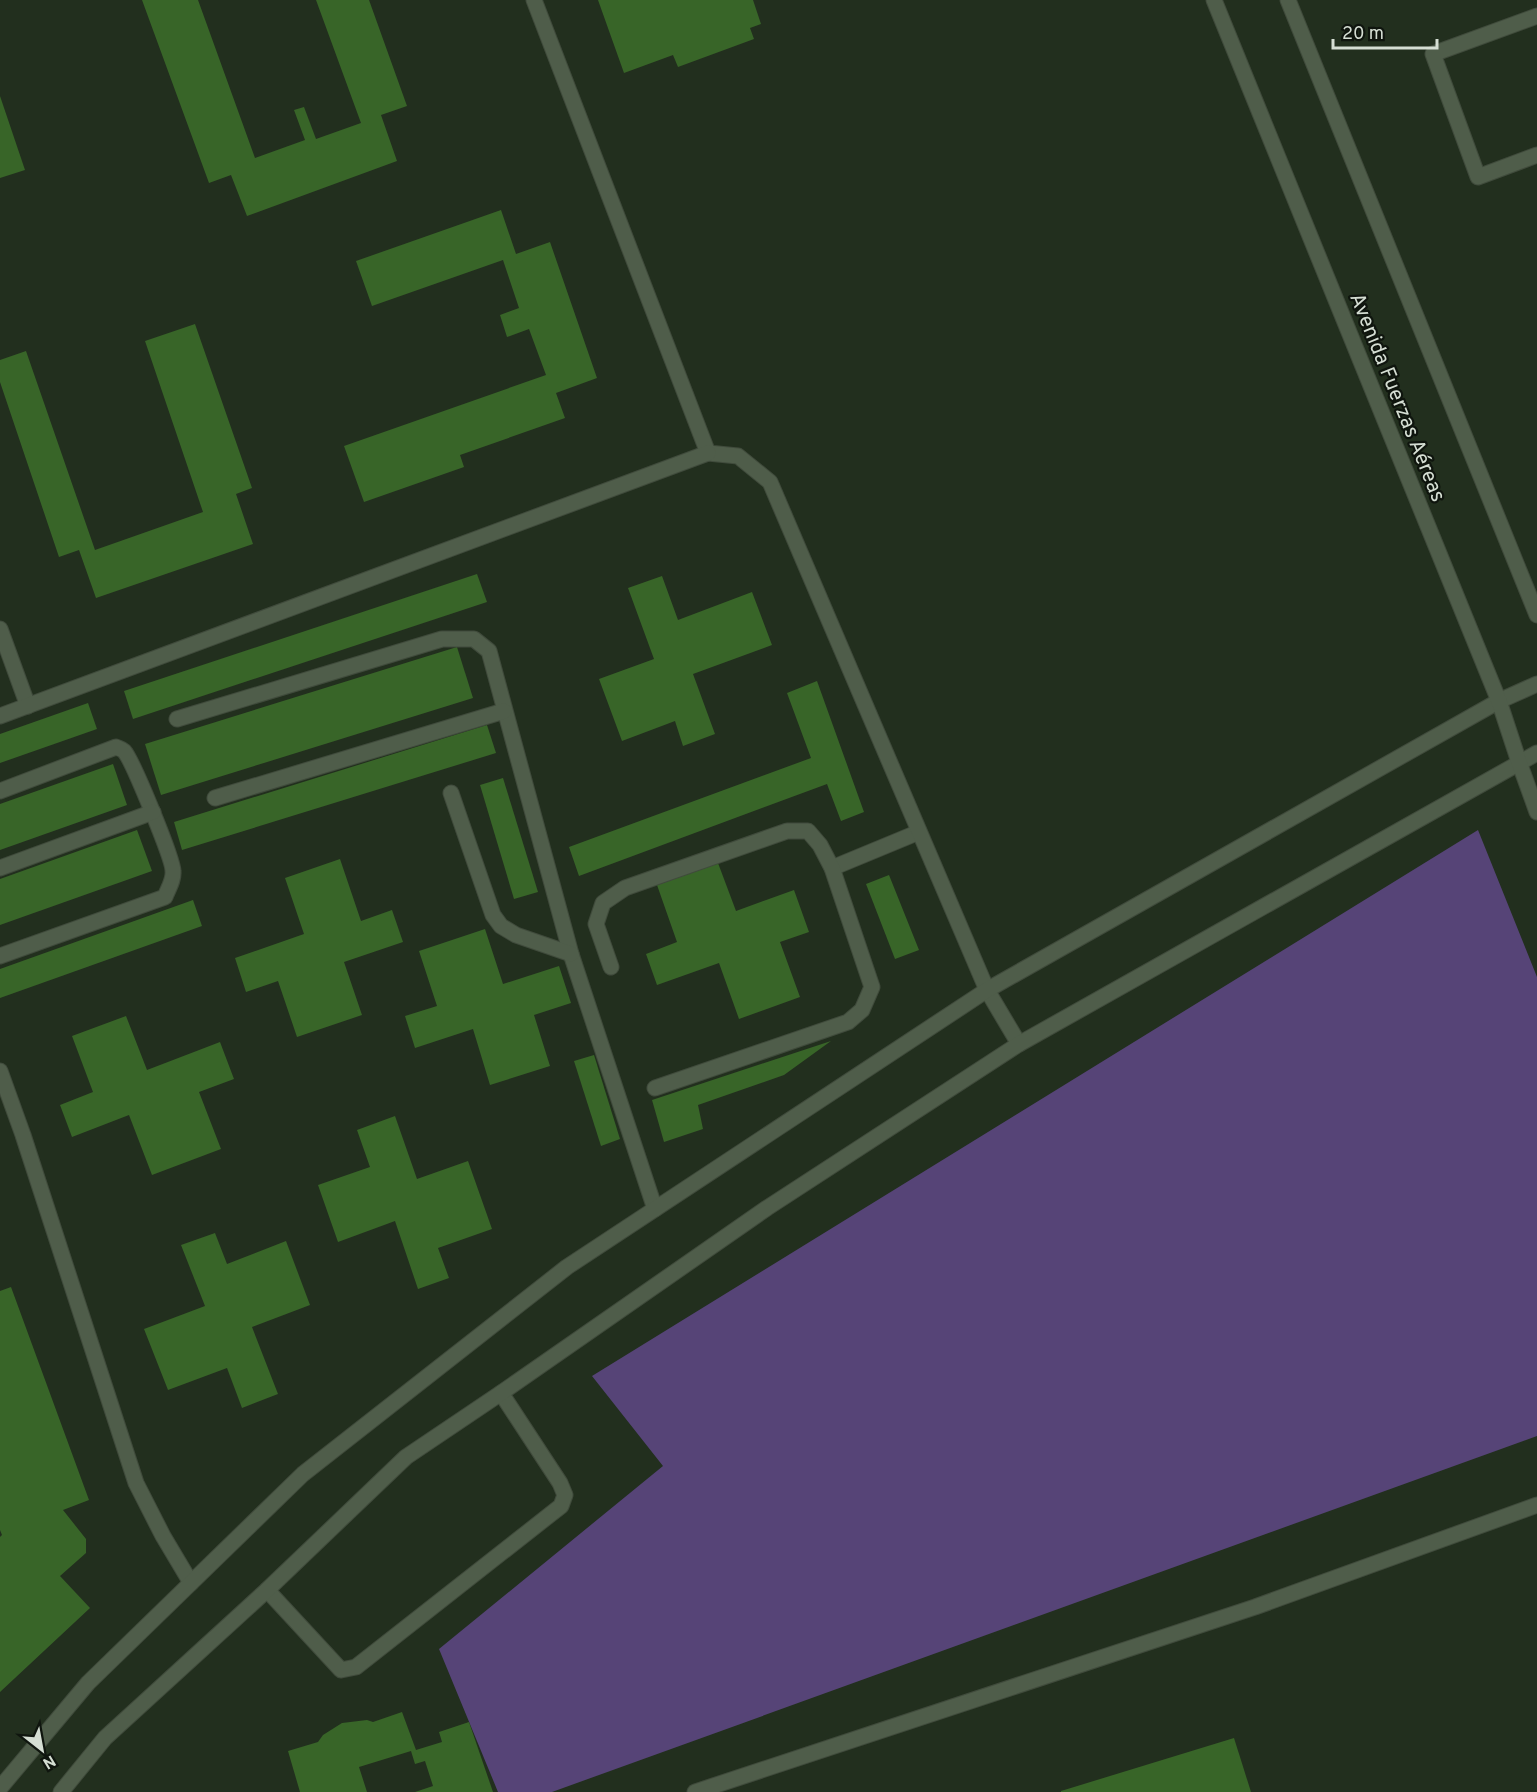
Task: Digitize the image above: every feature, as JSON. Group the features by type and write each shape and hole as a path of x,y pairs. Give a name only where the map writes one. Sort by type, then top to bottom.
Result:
{"street":[{"path":"534,0 708,453"},
{"name":"Avenida Fuerzas Aéreas","path":"1214,0 1499,701 1537,812"},
{"path":"1288,0 1537,615"},
{"path":"1537,16 1433,54 1478,177 1537,155"},
{"path":"0,716 708,453 738,456 770,482 987,990 1019,1044"},
{"path":"0,629 28,706"},
{"path":"177,719 442,639 474,639 489,651 571,954 655,1209"},
{"path":"0,1788 88,1683 303,1474 567,1267 987,990 1499,701 1537,684"},
{"path":"215,798 504,711"},
{"path":"0,791 116,747 125,752 131,763 153,812 173,870 165,897 0,956"},
{"path":"61,1792 105,1738 267,1590 406,1457 766,1208 1019,1044 1537,753"},
{"path":"451,793 493,915 501,926 516,935 571,954"},
{"path":"0,868 153,812"},
{"path":"611,967 596,924 603,903 625,888 787,831 808,831 820,845 832,868 872,987 862,1010 848,1022 655,1088"},
{"path":"832,868 919,832"},
{"path":"0,1071 136,1483 163,1536 191,1583"},
{"path":"267,1590 341,1670 356,1667 561,1506 565,1495 560,1483 501,1393"},
{"path":"695,1792 1255,1607 1537,1505"}],"shaded area":[{"path":"1478,830 1537,977 1537,1436 552,1792 498,1792 439,1649 663,1466 592,1376"}],"building":[{"path":"142,0 198,0 255,158 305,140 294,110 304,107 316,139 361,123 316,0 369,0 407,106 381,115 397,161 247,216 231,175 209,183"},
{"path":"598,0 753,0 761,24 750,28 754,39 678,67 673,55 624,73"},
{"path":"0,96 25,170 0,178"},
{"path":"501,210 516,254 550,242 597,378 556,393 565,418 460,455 464,467 364,502 344,446 546,375 529,329 507,337 500,315 519,308 503,260 372,306 356,261"},
{"path":"195,324 252,488 236,494 253,544 96,598 79,550 59,557 0,382 0,360 26,351 95,550 203,512 145,341"},
{"path":"477,574 487,602 133,719 124,691"},
{"path":"662,576 678,620 752,592 772,645 693,674 715,734 683,746 675,721 622,741 599,679 654,659 628,588"},
{"path":"457,647 473,698 161,795 145,744"},
{"path":"817,681 864,812 841,821 827,784 579,876 569,847 811,758 787,693"},
{"path":"88,703 97,729 0,763 0,734"},
{"path":"487,725 496,753 182,850 174,822"},
{"path":"113,764 127,805 0,850 0,804"},
{"path":"503,778 538,892 514,899 480,785"},
{"path":"137,830 152,871 0,925 0,879"},
{"path":"340,859 361,921 392,910 403,942 344,962 362,1015 297,1037 278,981 246,992 235,958 304,934 285,878"},
{"path":"718,863 736,911 794,890 809,932 780,942 800,997 739,1019 719,963 657,985 646,954 677,942 657,885"},
{"path":"889,875 919,950 895,959 866,884"},
{"path":"193,900 202,926 0,998 0,969"},
{"path":"485,929 503,984 559,966 571,1003 534,1015 550,1066 490,1085 473,1029 415,1048 405,1016 437,1006 419,951"},
{"path":"126,1016 147,1070 220,1042 234,1079 199,1092 221,1149 152,1175 129,1115 72,1137 60,1105 93,1092 72,1036"},
{"path":"831,1041 784,1075 698,1105 703,1129 664,1142 652,1100"},
{"path":"594,1055 620,1139 601,1146 574,1061"},
{"path":"395,1116 417,1179 468,1161 492,1229 438,1248 449,1278 418,1289 395,1221 338,1242 318,1185 370,1167 357,1130"},
{"path":"215,1233 227,1264 286,1241 310,1305 252,1327 278,1394 242,1408 227,1368 168,1390 144,1329 205,1306 181,1245"},
{"path":"11,1287 89,1500 63,1510 86,1539 86,1553 60,1576 90,1608 0,1692 0,1537 2,1535 0,1530 0,1291"},
{"path":"402,1712 416,1750 442,1742 439,1732 469,1722 493,1792 415,1792 433,1786 425,1761 415,1764 411,1751 359,1767 367,1792 300,1792 288,1751 318,1742 323,1735 342,1723 367,1720 373,1722"},
{"path":"1234,1738 1251,1792 1061,1792 1061,1791"}]}
